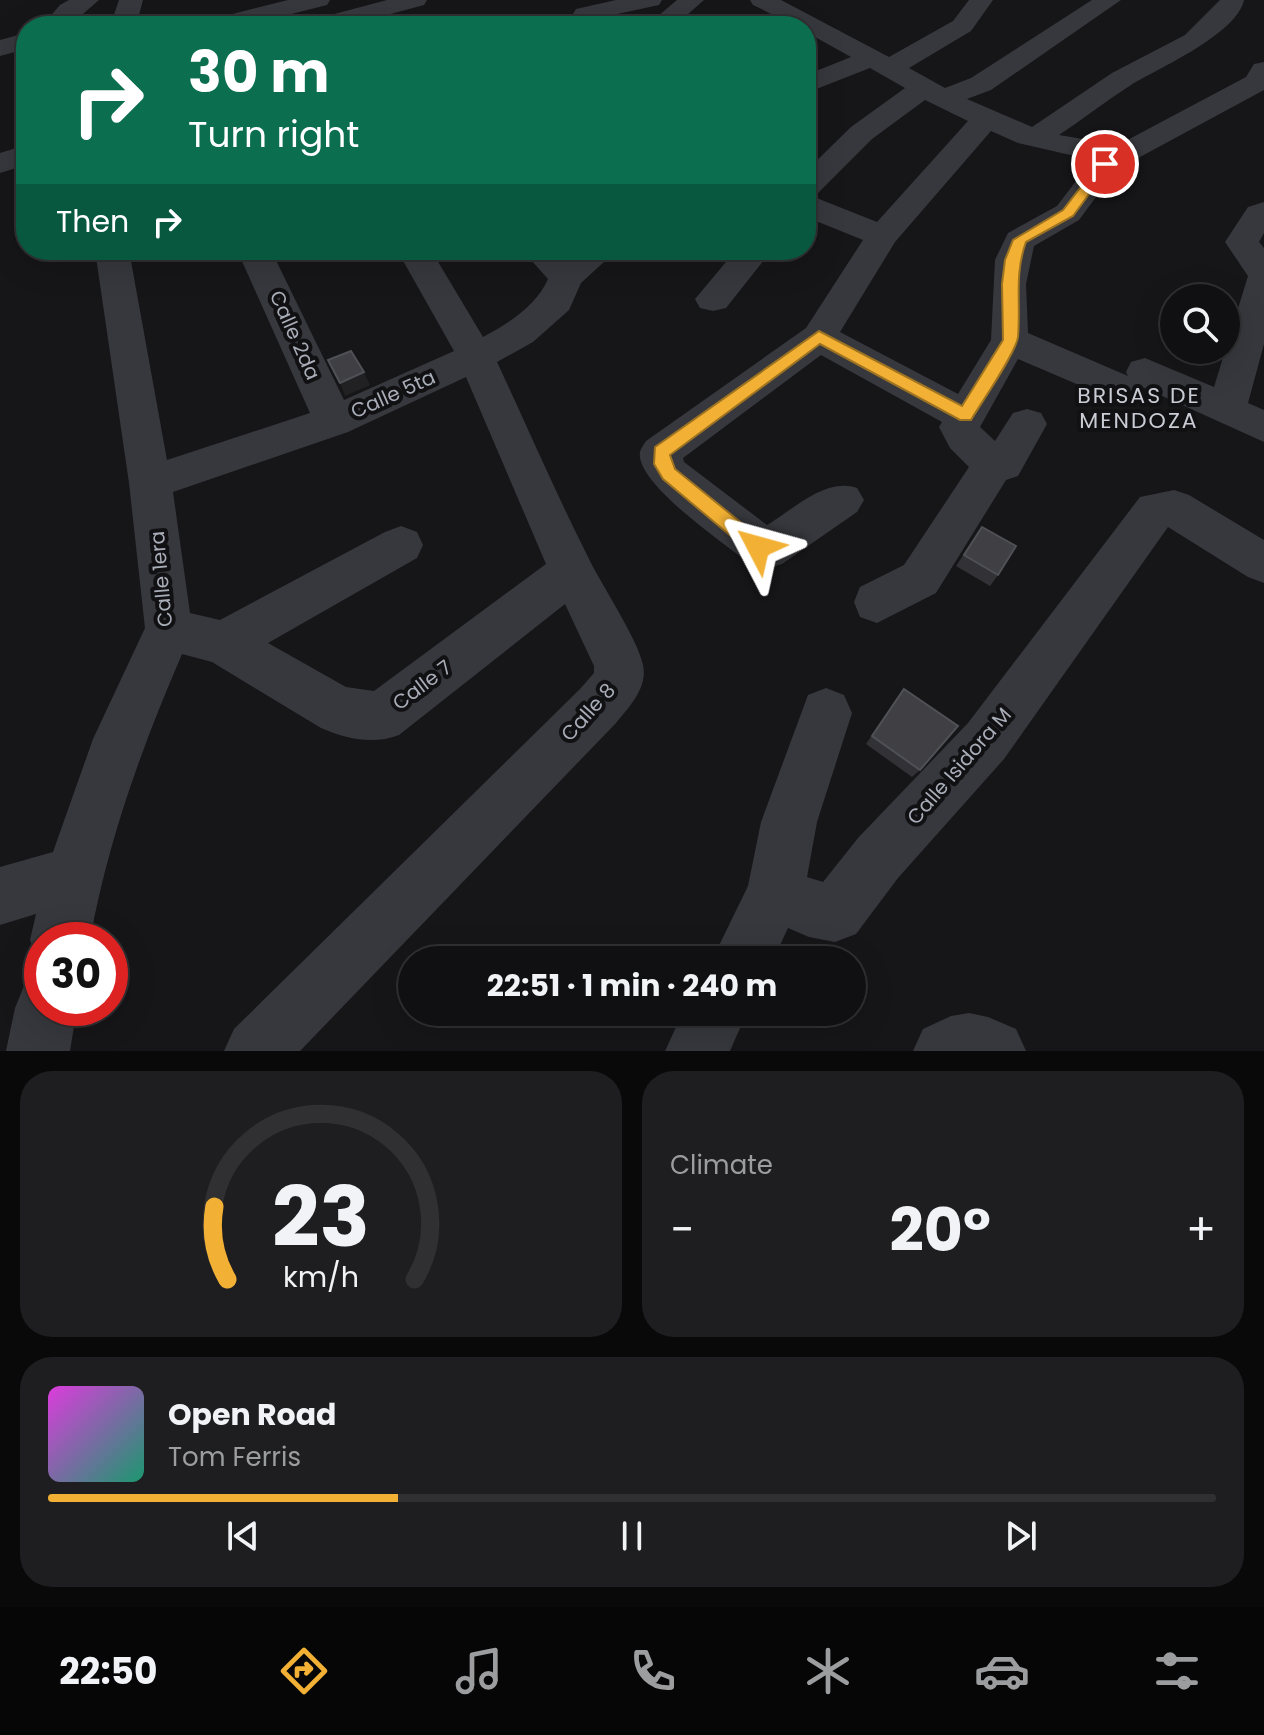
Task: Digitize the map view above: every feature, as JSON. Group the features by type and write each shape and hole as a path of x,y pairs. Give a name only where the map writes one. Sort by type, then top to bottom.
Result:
{"street":[{"path":"64,16 87,0"},
{"path":"254,16 318,0"},
{"path":"355,16 415,0"},
{"path":"585,14 650,0"},
{"path":"671,16 692,0"},
{"path":"762,0 797,16"},
{"path":"816,82 880,63 962,26 981,0"},
{"path":"816,178 836,154 879,115 936,92 981,84 1109,0"},
{"path":"1037,137 1122,79 1194,40 1232,4 1232,0"},
{"path":"816,25 986,119 1093,154 1124,155"},
{"path":"1027,424 1003,464 993,465 964,437 962,421 1010,340 1009,284 1012,260 1020,240 1068,213 1105,164 1256,83 1264,70"},
{"path":"842,500 766,550 669,474 661,452 819,337 882,236 986,119"},
{"path":"816,209 882,236"},
{"path":"1227,408 1264,276 1242,242 1259,214 1264,212"},
{"name":"Calle 1era","path":"64,922 73,875 119,739 169,629 150,483 114,260"},
{"name":"Calle 2da","path":"259,260 334,421"},
{"name":"Calle 8","path":"256,1051 598,706 618,682 619,665 572,571 476,357 420,260"},
{"path":"549,260 566,277"},
{"name":"Calle 5ta","path":"150,483 334,421 476,357 520,333 556,301 566,277 587,260"},
{"path":"713,299 746,260"},
{"path":"819,337 962,421"},
{"path":"1010,340 1227,408 1264,427"},
{"path":"877,602 920,579 993,465"},
{"name":"Calle Isidora M","path":"775,892 809,908 835,913 878,858 986,741 1155,510 1174,508 1264,563"},
{"path":"223,643 401,545"},
{"name":"Calle 7","path":"169,629 223,643 339,711 381,717 572,571"},
{"path":"749,946 775,892 789,822 826,713"},
{"path":"0,896 73,875"},
{"path":"38,1051 43,1026"},
{"path":"697,1051 709,1026"},
{"path":"945,1051 956,1045 983,1045 994,1051"}],"building":[{"path":"351,351 364,372 340,383 328,360"},
{"path":"982,527 1016,546 998,575 964,555"},
{"path":"904,689 958,726 920,770 872,736"}],"district":[{"name":"BRISAS DE MENDOZA","path":"1139,408"}],"route":[{"path":"758,547 669,474 661,452 819,337 965,416 1010,340 1009,284 1012,260 1020,240 1068,213 1105,164"}]}
